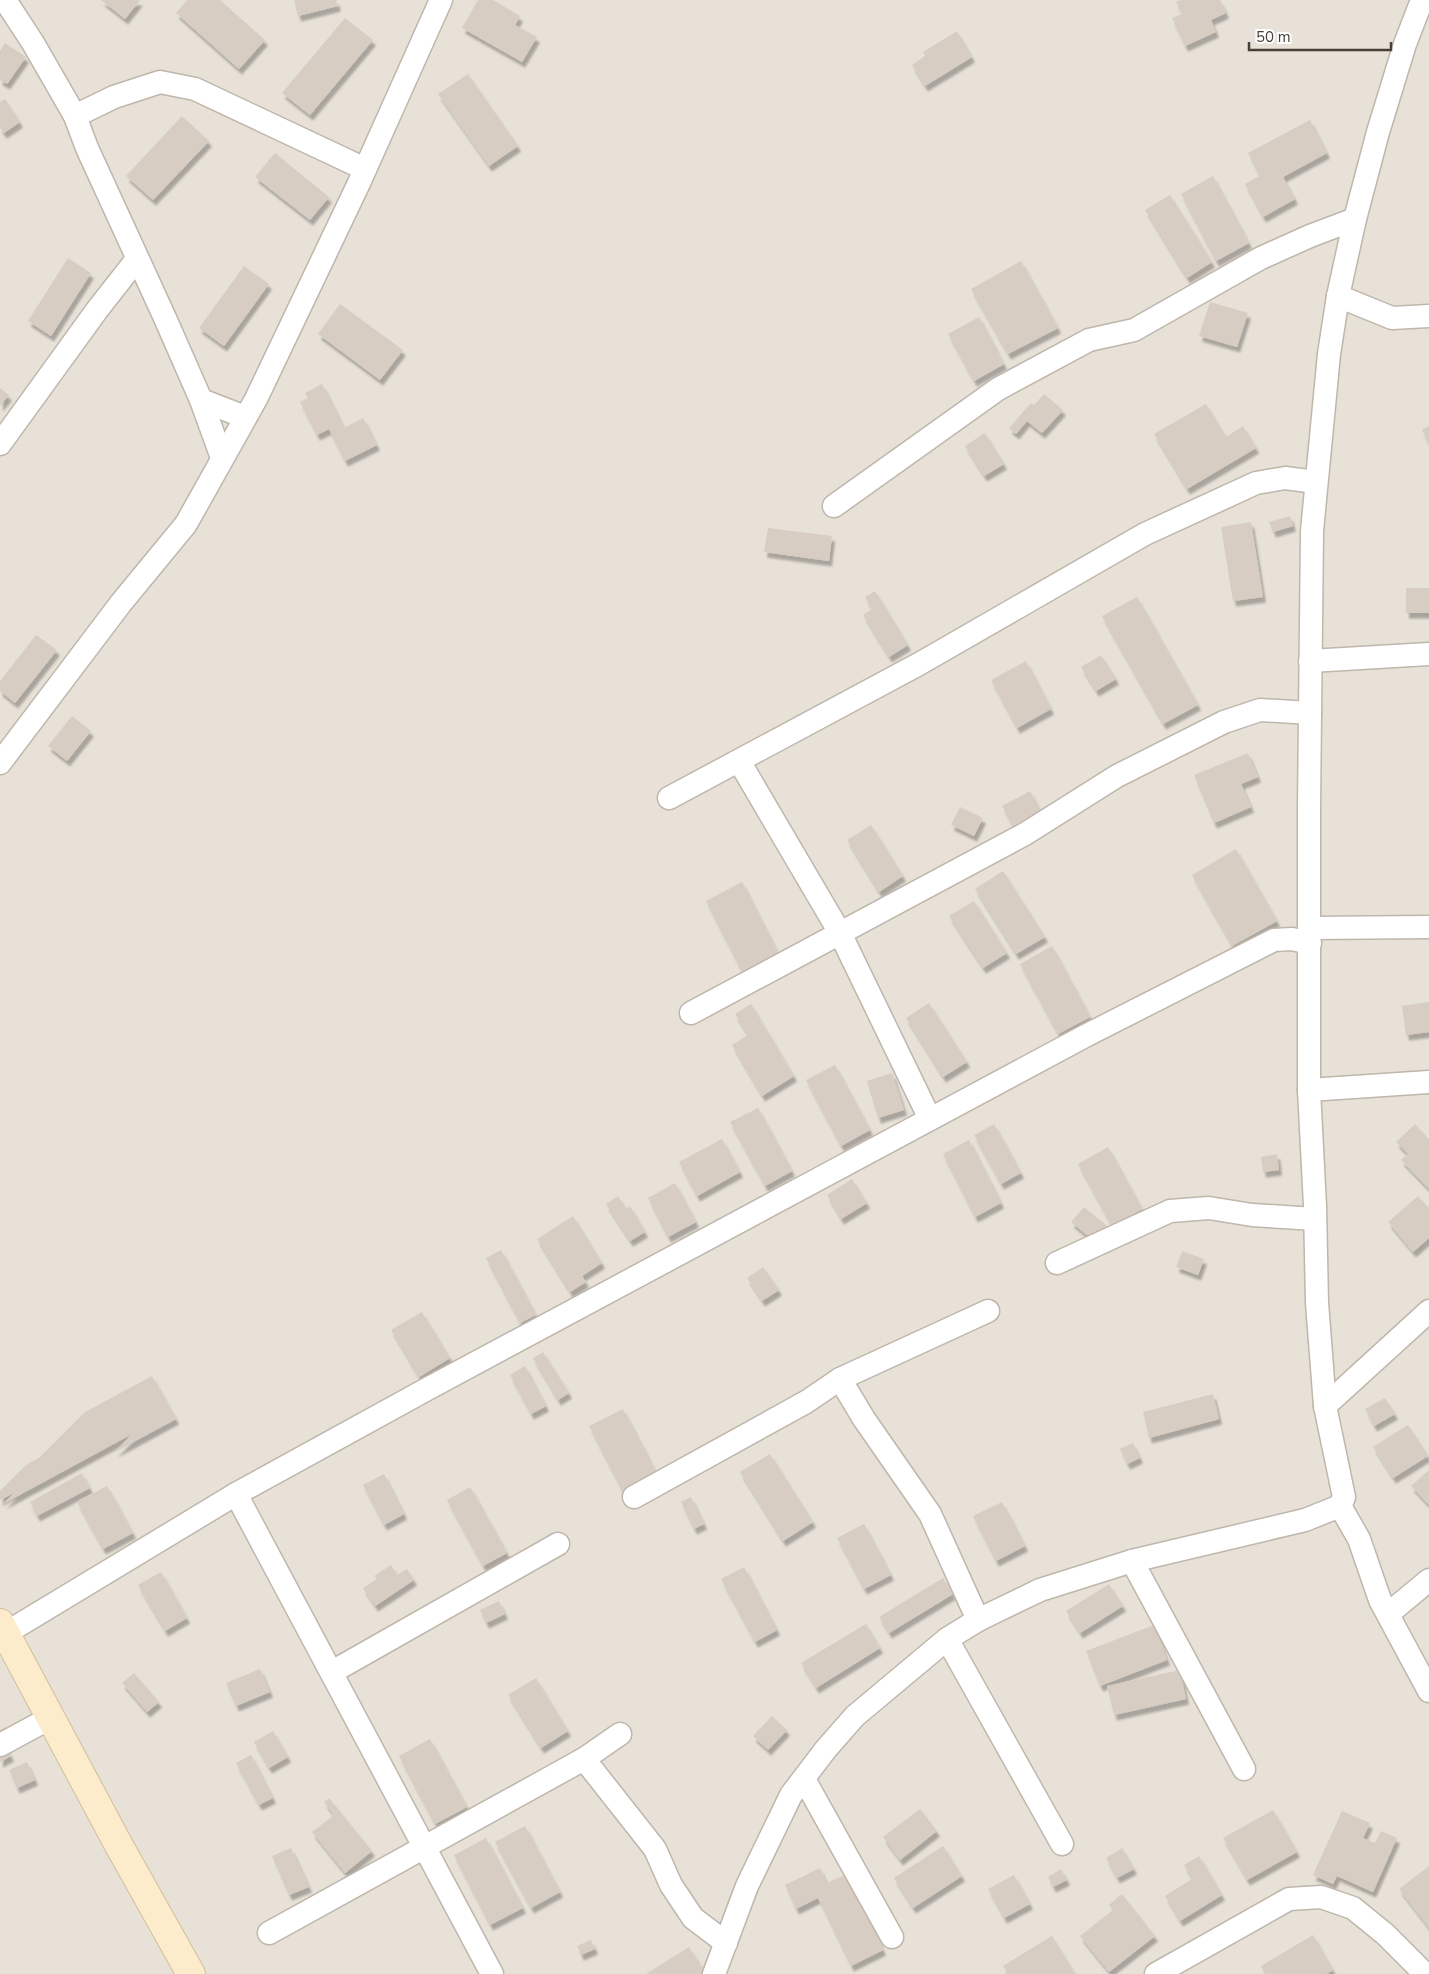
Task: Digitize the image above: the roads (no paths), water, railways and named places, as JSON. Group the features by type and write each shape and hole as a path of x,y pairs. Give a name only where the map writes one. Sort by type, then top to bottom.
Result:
{"street":[{"path":"5,0 33,43 75,116 86,148 201,400 222,458"},
{"path":"0,763 121,603 186,524 246,417 365,170 441,0"},
{"path":"714,1974 747,1886 791,1795 855,1716 947,1639 978,1620 1040,1590 1132,1561 1304,1520 1340,1506 1344,1497 1325,1406 1317,1303 1309,1090 1312,531 1329,354 1338,296 1355,219 1381,123 1405,44 1422,0"},
{"path":"75,116 114,97 160,82 195,89 365,170"},
{"path":"834,506 998,389 1090,340 1134,330 1261,258 1310,236 1355,219"},
{"path":"0,444 97,310 137,259"},
{"path":"1338,296 1392,318 1429,316"},
{"path":"201,400 246,417"},
{"path":"669,798 920,664 1145,534 1256,483 1285,478 1316,482"},
{"path":"1310,661 1429,654"},
{"path":"691,1013 1025,834 1117,776 1224,722 1260,710 1310,713"},
{"path":"739,761 840,934 930,1119"},
{"path":"191,1974 50,1718 3,1628 236,1494 582,1305 1087,1035 1274,940 1429,927"},
{"path":"1309,1090 1429,1082"},
{"path":"1057,1263 1170,1211 1209,1208 1252,1215 1315,1219"},
{"path":"634,1497 806,1402 840,1379 988,1310"},
{"path":"1325,1406 1429,1311"},
{"path":"840,1379 864,1419 930,1514 978,1620"},
{"path":"236,1494 492,1974"},
{"path":"1340,1506 1359,1539 1380,1600 1429,1691"},
{"path":"332,1672 558,1544"},
{"path":"1132,1561 1244,1769"},
{"path":"1388,1614 1429,1580"},
{"path":"947,1639 1062,1844"},
{"path":"0,1745 50,1718"},
{"path":"269,1932 584,1759 620,1734"},
{"path":"584,1759 655,1849 671,1885 693,1918 726,1943"},
{"path":"804,1779 892,1937"},
{"path":"1156,1974 1289,1899 1321,1896 1353,1908 1385,1934 1425,1974"}]}
